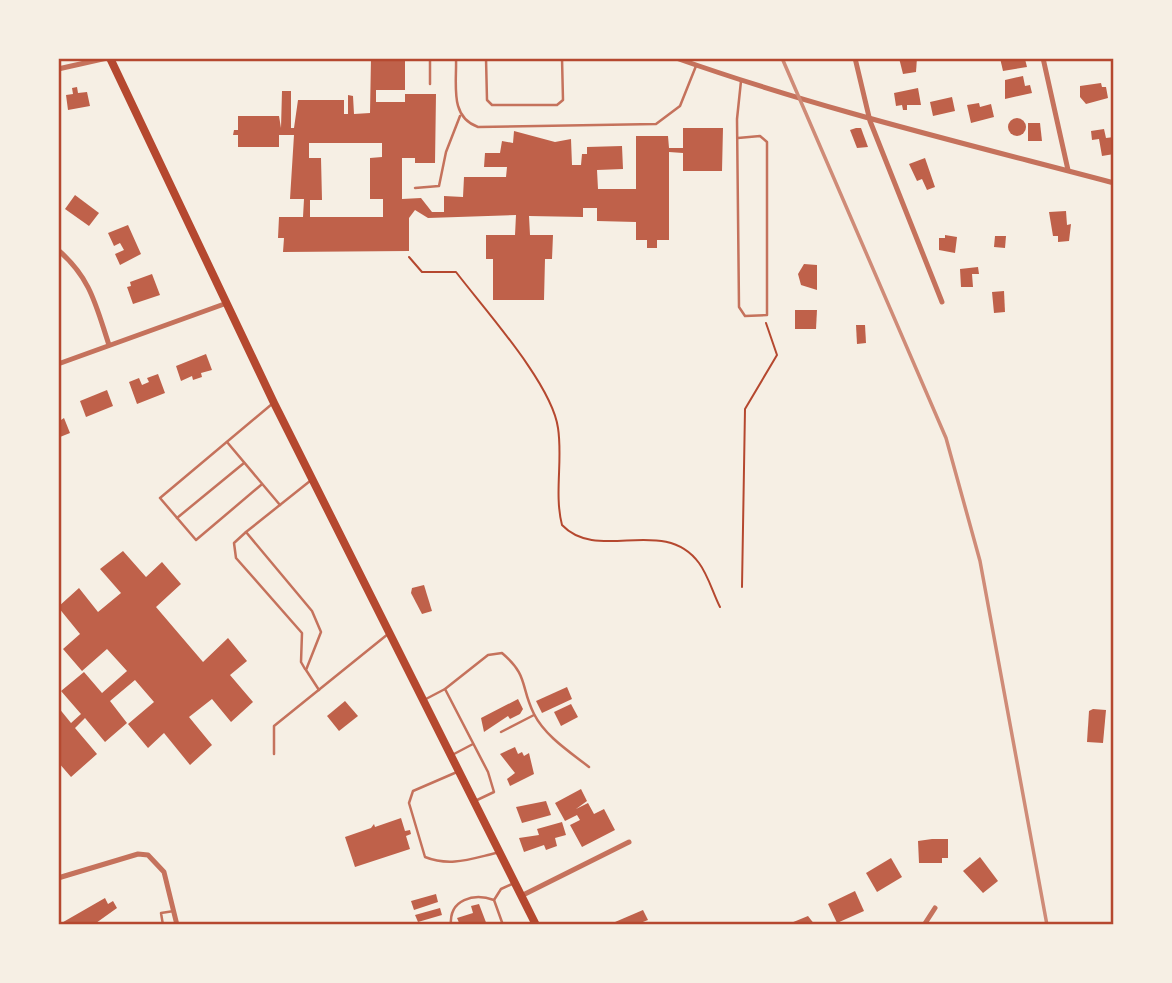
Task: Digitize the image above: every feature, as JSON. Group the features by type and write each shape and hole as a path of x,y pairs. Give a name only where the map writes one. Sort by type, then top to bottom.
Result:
{"main road":[{"path":"108,58 274,403 536,925"}],"street":[{"path":"58,69 108,58"},
{"path":"676,58 870,121 1114,183"},
{"path":"855,58 870,121 942,302"},
{"path":"1044,58 1068,170"},
{"path":"58,250 75,264 90,286 109,345"},
{"path":"58,364 227,303"},
{"path":"523,895 629,842"},
{"path":"58,878 138,854 148,855 164,872 177,925"},
{"path":"924,925 935,908"}],"lane":[{"path":"430,58 430,84"},
{"path":"456,58 457,112 466,123 478,127 656,124 680,106 696,65"},
{"path":"486,58 487,100 492,106 557,105 562,100 562,58"},
{"path":"738,138 760,136 767,142 768,315 746,316 739,307 738,138 741,81"},
{"path":"415,188 439,186 446,152 460,116"},
{"path":"261,485 196,540 160,498 274,403"},
{"path":"227,442 280,505"},
{"path":"177,519 244,463"},
{"path":"313,479 234,543 236,558 302,632 301,662 319,690"},
{"path":"246,532 312,611 318,624 321,632 306,670"},
{"path":"274,754 274,726 390,632"},
{"path":"424,699 445,689 488,655 502,653 518,666 534,715 556,741 589,767"},
{"path":"445,689 494,787 494,792 475,801"},
{"path":"500,732 534,715"},
{"path":"452,755 472,744"},
{"path":"460,771 413,791 409,803 425,856 440,863 459,862 501,852"},
{"path":"503,925 494,900 500,889 517,883"},
{"path":"451,925 453,910 459,902 483,896 494,900"},
{"path":"163,925 161,913 174,911"}],"path":[{"path":"410,257 422,272 456,272 536,375 550,400 558,427 562,525 572,536 594,540 658,540 684,547 700,564 720,607"},
{"path":"742,587 744,409 776,355 766,323"}],"building":[{"path":"371,58 405,58 405,90 376,90 376,102 405,102 405,94 436,94 435,163 415,163 415,158 402,158 402,199 421,198 432,212 444,212 444,196 463,197 464,177 506,177 507,167 484,167 485,153 500,153 502,141 513,143 514,131 555,142 571,139 572,165 581,165 582,154 587,154 587,147 622,146 623,169 597,170 598,189 636,189 636,136 668,136 669,148 683,148 683,128 723,128 722,171 683,171 683,153 669,152 669,240 657,240 657,248 647,248 647,240 636,240 636,222 597,221 597,208 583,208 583,217 529,216 530,235 553,235 552,259 545,259 544,300 493,300 493,259 486,259 486,235 515,235 516,215 428,218 415,210 409,218 409,251 283,252 284,238 278,238 279,217 303,217 304,199 290,199 294,135 279,135 279,147 238,147 238,135 233,135 234,130 238,130 238,116 279,116 281,128 282,91 291,91 291,128 294,128 298,100 344,100 344,114 348,114 348,95 353,96 354,114 370,113","holes":["309,143 382,143 382,157 370,158 370,199 383,199 383,217 310,217 310,200 322,200 321,158 309,158"]},
{"path":"899,58 917,58 916,72 903,74"},
{"path":"1000,58 1025,59 1027,67 1003,71"},
{"path":"1023,76 1025,86 1030,85 1032,93 1005,99 1005,80"},
{"path":"1101,83 1102,87 1106,87 1108,98 1086,104 1080,97 1080,86"},
{"path":"77,87 78,93 87,92 90,106 68,110 66,95 73,94 72,88"},
{"path":"918,88 921,105 907,105 907,110 903,110 902,105 896,106 894,93"},
{"path":"952,97 955,111 933,116 930,102"},
{"path":"979,103 980,107 991,104 994,117 971,123 967,105"},
{"path":"1017,118 1023,121 1026,127 1023,133 1017,136 1011,133 1008,127 1011,121"},
{"path":"1028,123 1040,123 1042,141 1028,141"},
{"path":"861,128 868,147 857,148 850,130"},
{"path":"1104,129 1106,138 1114,137 1114,154 1102,156 1099,139 1092,140 1091,131"},
{"path":"925,158 935,187 927,190 922,179 917,181 909,164"},
{"path":"75,195 99,213 89,226 65,209"},
{"path":"1066,211 1067,225 1071,224 1069,241 1058,242 1058,236 1053,236 1049,212"},
{"path":"128,225 141,254 120,265 115,254 124,250 120,243 114,246 108,233"},
{"path":"945,235 957,237 955,253 939,250 939,238 945,238"},
{"path":"995,236 1006,236 1005,248 994,247"},
{"path":"804,264 817,265 817,290 801,285 798,274"},
{"path":"978,267 979,274 972,274 973,287 961,287 960,269"},
{"path":"152,274 160,295 133,304 127,287 131,286 130,282"},
{"path":"1004,291 1005,312 994,313 992,292"},
{"path":"795,310 817,310 816,329 795,329"},
{"path":"856,325 865,325 866,343 857,344"},
{"path":"206,354 212,370 201,373 202,377 193,380 192,376 181,381 176,366"},
{"path":"158,374 165,393 137,404 129,382 139,378 142,385 149,382 147,378"},
{"path":"107,390 113,406 86,417 80,401"},
{"path":"58,413 61,420 64,418 70,433 60,437"},
{"path":"123,551 146,577 162,562 181,584 156,607 203,662 228,638 247,661 230,675 253,702 231,722 212,699 189,717 212,745 190,765 164,733 148,748 128,724 154,702 135,680 110,701 127,723 105,742 85,718 75,728 97,754 71,777 58,762 58,707 71,723 81,714 61,691 84,672 102,693 127,671 107,649 82,671 63,649 80,634 58,607 79,588 98,612 121,593 100,569"},
{"path":"424,585 432,611 422,614 411,593 412,588"},
{"path":"567,687 572,699 542,713 536,701"},
{"path":"518,699 523,709 520,714 510,719 508,716 484,732 481,718"},
{"path":"345,701 358,716 339,731 327,716"},
{"path":"571,704 578,717 561,726 554,712"},
{"path":"1106,710 1103,743 1087,742 1089,711"},
{"path":"515,747 518,754 522,752 524,756 529,753 534,774 510,786 507,779 515,773 500,754"},
{"path":"581,789 587,801 576,809 588,803 594,814 604,809 615,830 582,847 570,825 580,820 577,815 565,821 555,803"},
{"path":"546,801 551,815 522,823 516,807"},
{"path":"401,818 405,831 410,830 411,834 406,836 410,849 355,867 345,837 371,828 374,824 375,827"},
{"path":"562,822 566,835 555,838 557,846 546,850 544,845 524,852 519,838 539,835 537,829"},
{"path":"948,839 948,858 942,858 942,863 919,863 918,841"},
{"path":"980,857 998,881 983,893 963,871"},
{"path":"891,858 902,877 877,892 866,873"},
{"path":"855,891 864,911 837,923 828,904"},
{"path":"436,894 438,902 414,910 411,901"},
{"path":"105,898 108,904 113,901 117,908 96,923 58,925"},
{"path":"479,904 487,925 460,925 457,918 473,913 471,906"},
{"path":"440,908 442,915 418,922 415,915"},
{"path":"643,910 648,920 635,925 608,925"},
{"path":"808,916 815,925 786,925"}],"railway":[{"path":"782,58 946,438 980,561 1047,925"}]}
